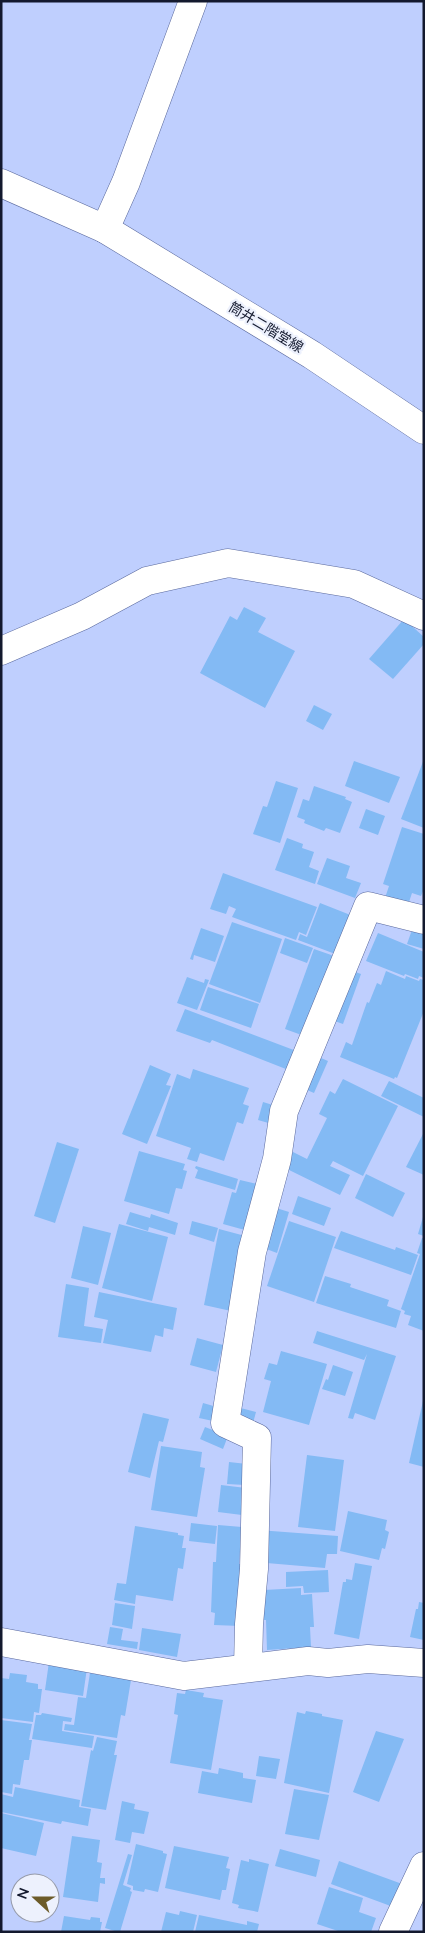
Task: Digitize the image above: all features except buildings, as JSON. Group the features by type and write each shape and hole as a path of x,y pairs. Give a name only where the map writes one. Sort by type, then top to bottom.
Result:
{"street":[{"path":"105,229 126,182 193,1"},
{"name":"筒井二階堂線","path":"1,183 105,229 312,355 424,430"},
{"path":"1,651 82,616 147,581 228,563 354,584 424,616"},
{"path":"248,1667 249,1624 254,1569 257,1438 225,1423 252,1252 276,1159 284,1111 368,906 424,920"},
{"path":"1,1642 184,1676 308,1661 328,1663 368,1659 424,1663"},
{"path":"393,1932 424,1866"}]}
